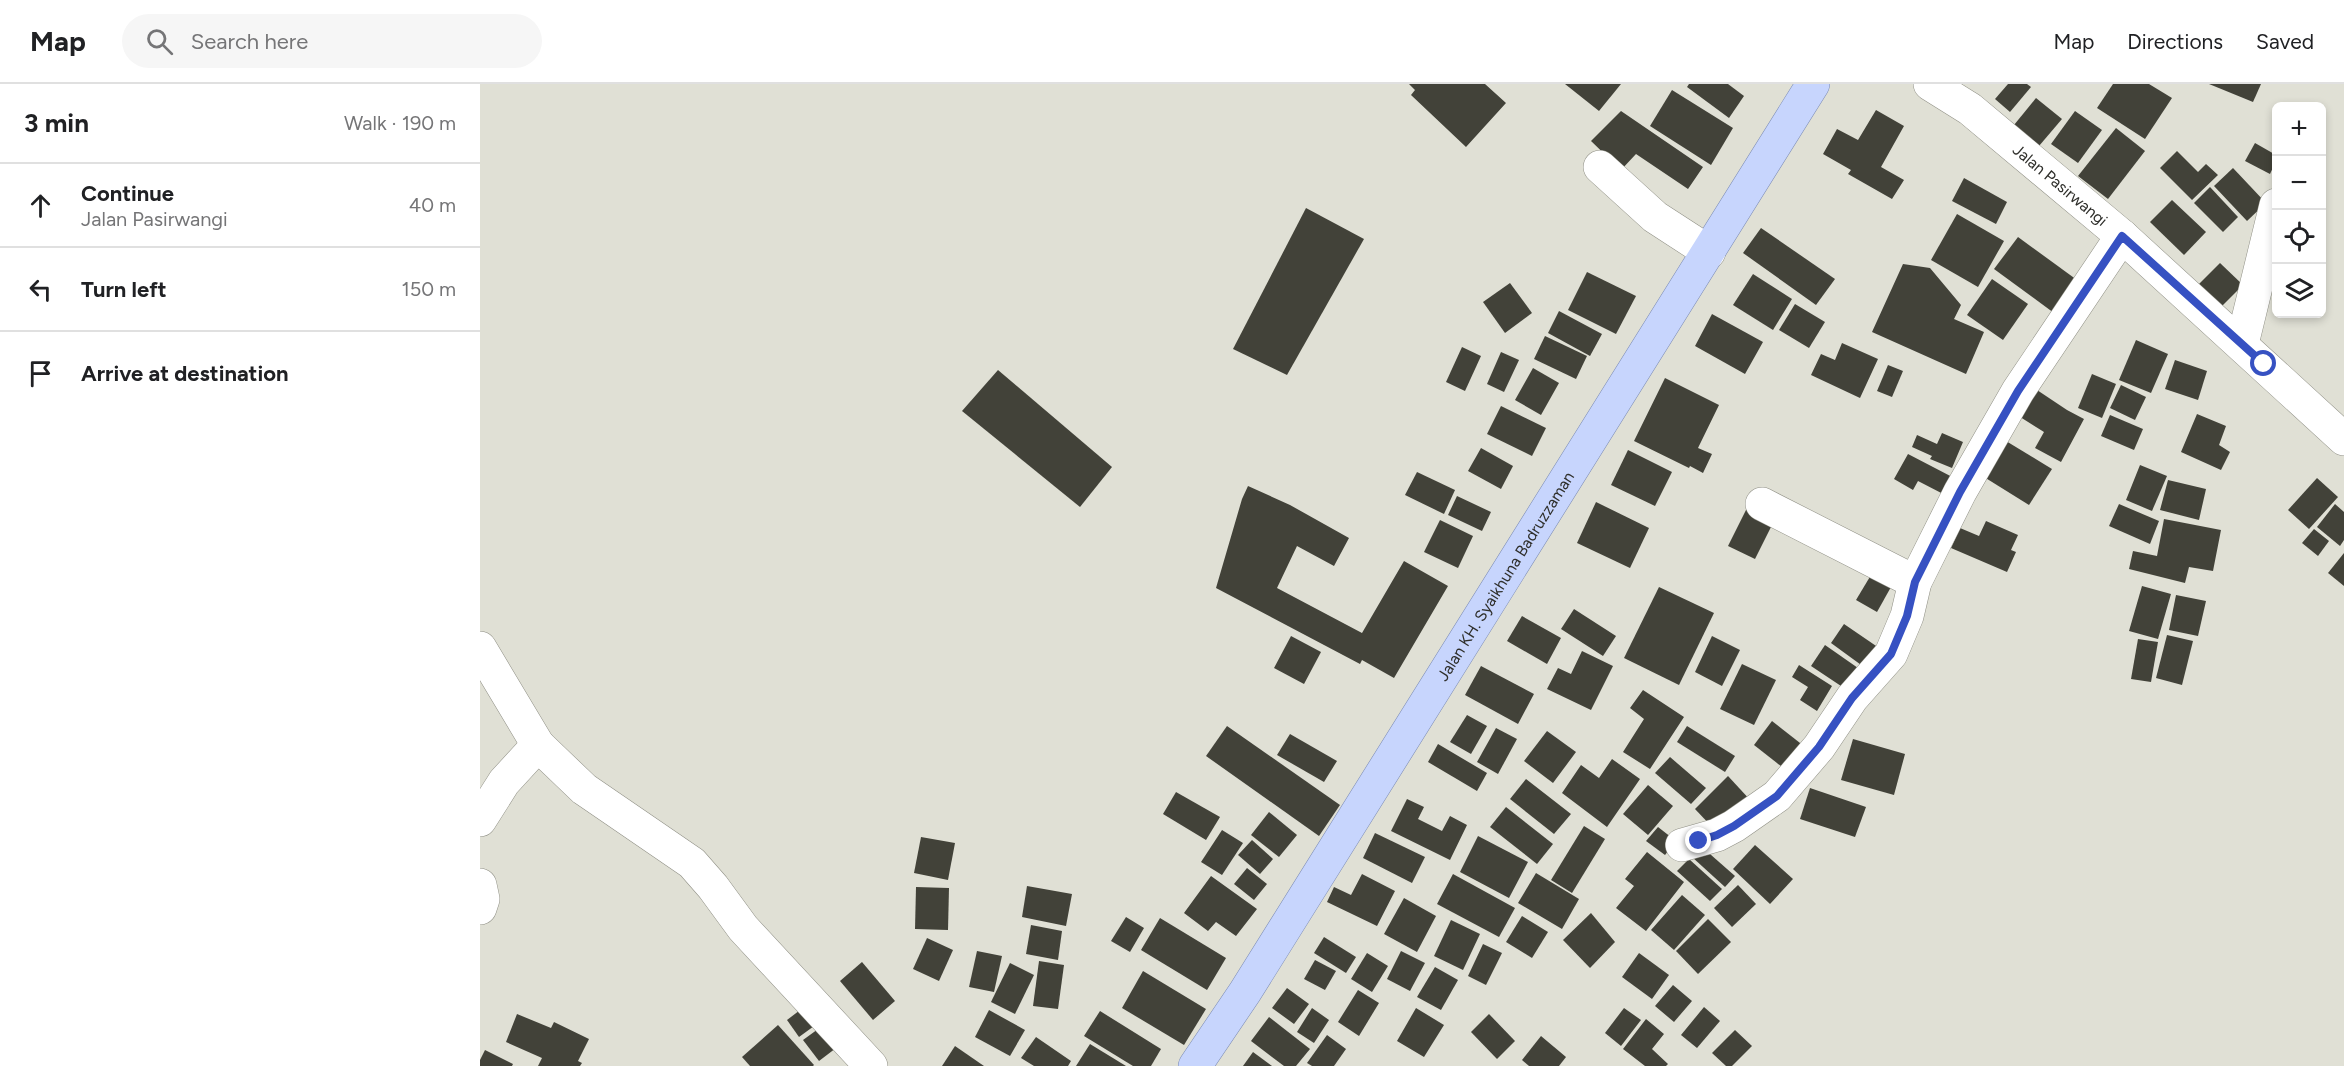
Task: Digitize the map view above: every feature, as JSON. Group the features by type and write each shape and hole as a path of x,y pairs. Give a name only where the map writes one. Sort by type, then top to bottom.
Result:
{"main road":[{"name":"Jalan KH. Syaikhuna Badruzzaman","path":"1195,1066 1245,992 1813,84"}],"street":[{"name":"Jalan Pasirwangi","path":"1930,84 1970,109 2122,236 2344,439"},
{"path":"1599,167 1655,217 1709,252"},
{"path":"2242,344 2276,210"},
{"path":"1682,845 1717,835 1734,826 1763,807 1792,781 1819,747 1852,698 1896,646 1907,616 1915,582 1955,501 2018,391 2122,236"},
{"path":"1762,504 1915,582"},
{"path":"480,648 538,745 584,789 692,863 743,928 871,1066"},
{"path":"480,820 504,782 538,745"},
{"path":"480,885 483,898 480,908"}],"building":[{"path":"1409,84 1485,84 1506,103 1466,147 1411,95 1415,90"},
{"path":"1565,84 1621,84 1599,111"},
{"path":"1689,84 1728,84 1744,96 1729,118 1687,87"},
{"path":"2008,84 2027,84 2031,87 2010,112 1995,99"},
{"path":"2113,84 2149,84 2172,98 2145,139 2097,108"},
{"path":"2209,84 2261,84 2253,102"},
{"path":"1672,90 1733,128 1711,165 1650,126"},
{"path":"2036,98 2062,119 2039,146 2014,125"},
{"path":"1876,110 1904,126 1881,167 1904,180 1892,199 1848,174 1851,170 1823,154 1837,129 1858,140"},
{"path":"1621,111 1703,167 1688,189 1636,154 1621,170 1591,141"},
{"path":"2075,111 2102,130 2078,163 2051,144"},
{"path":"2116,128 2145,151 2108,199 2078,176"},
{"path":"2255,143 2272,153 2272,170 2270,174 2245,161"},
{"path":"2177,151 2198,172 2206,164 2218,175 2192,200 2160,168"},
{"path":"2233,168 2266,203 2247,221 2214,186"},
{"path":"1964,178 2007,202 1996,224 1952,201"},
{"path":"2210,187 2238,217 2223,232 2194,203"},
{"path":"2172,200 2206,232 2184,255 2150,222"},
{"path":"1306,208 1364,239 1287,375 1233,349"},
{"path":"1957,214 2004,241 1978,287 1931,260"},
{"path":"1761,228 1835,279 1816,305 1743,253"},
{"path":"2018,237 2077,280 2054,313 1994,269"},
{"path":"2220,263 2243,285 2219,309 2196,287"},
{"path":"1903,264 1930,268 1961,305 1954,319 1984,332 1966,374 1872,332"},
{"path":"1587,272 1636,296 1616,334 1568,310"},
{"path":"1753,274 1792,299 1773,330 1733,305"},
{"path":"1992,279 2028,304 2003,340 1967,315"},
{"path":"1510,283 1532,313 1505,333 1483,302"},
{"path":"1795,304 1825,322 1809,348 1779,330"},
{"path":"1559,311 1602,334 1590,356 1548,333"},
{"path":"1712,314 1763,342 1745,374 1695,346"},
{"path":"1545,336 1587,356 1576,379 1534,359"},
{"path":"2136,340 2168,354 2151,393 2119,380"},
{"path":"1842,343 1878,359 1860,398 1811,375 1821,354 1835,360"},
{"path":"1462,347 1481,356 1465,391 1446,382"},
{"path":"1501,352 1519,360 1504,392 1487,384"},
{"path":"2175,360 2207,371 2198,400 2165,389"},
{"path":"1888,365 1903,371 1892,397 1877,391"},
{"path":"1533,368 1559,383 1541,415 1515,400"},
{"path":"998,370 1112,467 1080,507 962,411"},
{"path":"2092,374 2116,384 2102,418 2078,408"},
{"path":"1665,378 1719,405 1698,448 1712,454 1703,473 1634,441"},
{"path":"2121,385 2146,397 2135,420 2110,408"},
{"path":"2034,388 2084,419 2061,462 2035,448 2044,432 2017,415"},
{"path":"1501,406 1546,428 1532,456 1487,434"},
{"path":"2197,414 2226,426 2219,445 2230,452 2221,470 2181,452"},
{"path":"2110,415 2143,429 2134,450 2101,436"},
{"path":"1942,433 1963,442 1952,468 1930,459 1932,456 1912,447 1917,435 1937,444"},
{"path":"2006,441 2052,469 2029,505 1984,477"},
{"path":"1481,448 1513,466 1501,489 1468,471"},
{"path":"1628,450 1672,472 1655,506 1611,485"},
{"path":"1908,454 1958,480 1949,497 1918,481 1913,490 1894,479"},
{"path":"2140,465 2167,476 2152,511 2126,500"},
{"path":"1417,472 1455,490 1444,514 1405,495"},
{"path":"2317,478 2338,497 2309,529 2288,510"},
{"path":"2168,480 2206,489 2199,520 2160,510"},
{"path":"1248,486 1290,505 1349,538 1334,566 1297,546 1277,588 1362,633 1404,561 1448,586 1394,678 1362,660 1360,664 1216,588 1242,499"},
{"path":"1457,496 1491,512 1482,531 1448,515"},
{"path":"1596,502 1649,528 1630,568 1577,543"},
{"path":"2119,504 2159,521 2150,544 2109,526"},
{"path":"2335,504 2344,512 2344,540 2340,546 2317,527"},
{"path":"1748,506 1775,519 1755,559 1728,546"},
{"path":"2164,519 2221,530 2213,571 2189,567 2185,583 2129,569 2133,551 2157,556"},
{"path":"1440,520 1473,536 1458,568 1424,552"},
{"path":"1986,521 2018,535 2011,550 2016,552 2007,572 1951,548 1960,528 1979,536"},
{"path":"2314,529 2329,541 2318,556 2302,543"},
{"path":"2344,553 2344,586 2328,573"},
{"path":"1871,575 1891,587 1877,612 1856,600"},
{"path":"2142,586 2171,594 2158,639 2129,631"},
{"path":"1659,587 1714,613 1679,685 1624,658"},
{"path":"2176,595 2206,601 2198,636 2169,630"},
{"path":"1574,609 1616,636 1603,656 1561,629"},
{"path":"1522,616 1561,638 1547,664 1507,641"},
{"path":"1844,624 1882,650 1868,670 1831,643"},
{"path":"2167,635 2193,641 2182,685 2156,678"},
{"path":"1291,636 1321,652 1304,684 1274,668"},
{"path":"1712,636 1740,650 1722,686 1695,672"},
{"path":"2138,639 2158,642 2151,682 2131,679"},
{"path":"1825,645 1858,668 1844,688 1811,666"},
{"path":"1582,651 1613,666 1591,710 1547,689 1558,668 1571,674"},
{"path":"1742,664 1776,680 1754,725 1720,709"},
{"path":"1799,665 1832,686 1817,711 1800,700 1808,687 1792,677"},
{"path":"1481,666 1534,694 1518,724 1465,695"},
{"path":"1643,690 1684,717 1650,769 1623,752 1644,719 1630,708"},
{"path":"1467,715 1487,726 1471,754 1450,742"},
{"path":"1772,721 1809,750 1791,774 1754,745"},
{"path":"1227,726 1340,805 1319,836 1206,756"},
{"path":"1687,726 1735,756 1725,772 1677,742"},
{"path":"1496,728 1517,739 1498,774 1477,762"},
{"path":"1547,731 1576,752 1553,783 1524,761"},
{"path":"1290,734 1337,761 1324,782 1277,755"},
{"path":"1853,739 1905,754 1894,795 1841,780"},
{"path":"1438,744 1487,773 1477,791 1428,762"},
{"path":"1670,757 1706,788 1691,804 1655,773"},
{"path":"1612,759 1640,779 1607,827 1562,793 1581,765 1599,778"},
{"path":"1728,776 1752,802 1713,828 1695,809"},
{"path":"1526,779 1571,814 1554,834 1510,799"},
{"path":"1648,785 1673,806 1648,835 1623,814"},
{"path":"1810,788 1866,807 1855,837 1800,819"},
{"path":"1176,792 1220,817 1206,840 1163,814"},
{"path":"1407,799 1424,807 1418,819 1442,831 1450,816 1467,825 1450,860 1391,831"},
{"path":"1506,807 1553,844 1537,864 1490,827"},
{"path":"1269,812 1297,835 1279,857 1251,835"},
{"path":"1584,826 1605,839 1572,893 1551,880"},
{"path":"1658,827 1676,841 1665,855 1646,841"},
{"path":"1222,830 1243,843 1222,875 1201,862"},
{"path":"1375,833 1425,857 1412,883 1363,858"},
{"path":"1478,836 1528,862 1509,898 1460,872"},
{"path":"921,837 955,843 948,880 914,873"},
{"path":"1252,840 1273,859 1260,874 1238,855"},
{"path":"1755,845 1793,879 1770,904 1733,869"},
{"path":"1702,847 1735,876 1725,887 1692,857"},
{"path":"1647,852 1684,882 1646,931 1616,908 1634,886 1625,879"},
{"path":"1689,859 1722,889 1710,901 1677,871"},
{"path":"1247,868 1267,884 1254,900 1234,884"},
{"path":"1536,873 1579,899 1562,929 1518,903"},
{"path":"1362,874 1395,891 1377,926 1327,902 1334,887 1351,895"},
{"path":"1453,874 1515,908 1499,937 1437,904"},
{"path":"1211,876 1257,909 1236,936 1216,922 1208,931 1184,913"},
{"path":"1738,885 1756,904 1732,927 1714,908"},
{"path":"1027,886 1072,894 1066,926 1022,917"},
{"path":"916,887 949,888 948,930 915,929"},
{"path":"1682,895 1705,915 1674,950 1651,930"},
{"path":"1404,898 1436,916 1417,952 1384,934"},
{"path":"1591,913 1615,942 1590,968 1563,940"},
{"path":"1522,916 1548,932 1532,958 1506,942"},
{"path":"1126,917 1144,928 1130,952 1111,941"},
{"path":"1160,918 1226,958 1207,990 1141,950"},
{"path":"1708,919 1731,942 1698,974 1676,951"},
{"path":"1451,920 1480,934 1463,970 1434,956"},
{"path":"1031,925 1062,931 1058,960 1026,954"},
{"path":"1324,937 1356,957 1346,973 1314,953"},
{"path":"927,938 953,950 939,981 913,969"},
{"path":"1483,944 1502,953 1486,985 1468,976"},
{"path":"977,951 1002,956 994,992 969,987"},
{"path":"1401,951 1425,963 1410,991 1387,979"},
{"path":"1367,953 1388,966 1372,992 1351,979"},
{"path":"1639,953 1669,975 1652,999 1622,977"},
{"path":"1315,960 1336,971 1325,990 1304,979"},
{"path":"1039,961 1064,965 1058,1009 1033,1006"},
{"path":"862,962 895,1001 873,1020 840,981"},
{"path":"1010,963 1034,975 1015,1014 991,1002"},
{"path":"1435,967 1458,980 1441,1010 1417,997"},
{"path":"1143,971 1206,1009 1184,1045 1122,1008"},
{"path":"1673,985 1692,1001 1674,1022 1655,1006"},
{"path":"1287,988 1309,1004 1294,1024 1272,1008"},
{"path":"1358,990 1379,1003 1359,1036 1338,1022"},
{"path":"808,1004 821,1021 799,1037 787,1020"},
{"path":"1704,1007 1720,1021 1697,1048 1681,1035"},
{"path":"1312,1008 1329,1020 1314,1043 1297,1032"},
{"path":"1416,1008 1444,1025 1424,1057 1397,1041"},
{"path":"1624,1008 1641,1020 1621,1046 1605,1033"},
{"path":"989,1010 1025,1030 1010,1056 975,1037"},
{"path":"1100,1011 1161,1049 1151,1066 1133,1066 1084,1036"},
{"path":"517,1014 551,1028 554,1022 589,1039 578,1061 582,1063 580,1066 538,1066 542,1058 506,1042"},
{"path":"1489,1014 1515,1041 1497,1059 1471,1032"},
{"path":"1269,1017 1310,1049 1296,1066 1284,1066 1251,1041"},
{"path":"1646,1019 1664,1034 1652,1049 1668,1064 1666,1066 1645,1066 1623,1049"},
{"path":"825,1024 840,1045 819,1061 803,1040"},
{"path":"778,1025 813,1066 750,1066 742,1057"},
{"path":"1735,1030 1752,1046 1732,1066 1726,1066 1712,1053"},
{"path":"1327,1035 1346,1049 1334,1066 1312,1066 1307,1063"},
{"path":"1541,1036 1566,1057 1559,1066 1529,1066 1522,1060"},
{"path":"1036,1037 1071,1061 1068,1066 1034,1066 1021,1058"},
{"path":"1090,1044 1126,1066 1076,1066"},
{"path":"955,1046 984,1066 942,1066"},
{"path":"485,1050 513,1064 512,1066 480,1066"},
{"path":"1253,1052 1272,1066 1243,1066"}],"route":[{"path":"1699,841 1734,826 1777,796 1819,747 1852,698 1891,654 1907,616 1915,582 1960,492 2018,391 2122,236 2264,364"}]}
